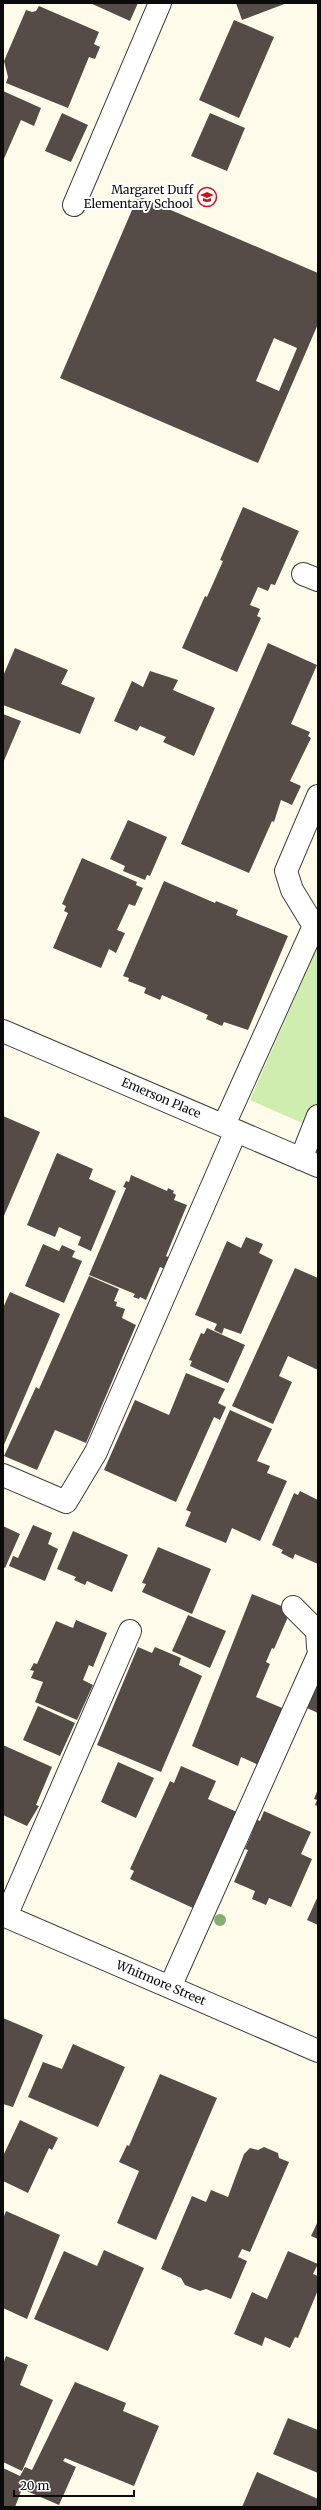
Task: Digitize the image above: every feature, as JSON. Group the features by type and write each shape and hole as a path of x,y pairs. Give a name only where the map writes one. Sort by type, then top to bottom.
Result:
{"street":[{"path":"74,205 160,3"},
{"path":"3,1475 66,1502 96,1452 314,926 292,890 286,871 318,796"},
{"name":"Emerson Place","path":"3,1031 309,1163"},
{"path":"309,1163 318,1116"},
{"path":"293,1607 317,1631 318,1647"},
{"path":"4,1916 130,1631"},
{"path":"170,1987 318,1656"},
{"name":"Whitmore Street","path":"4,1916 318,2051"}],"green space":[{"path":"318,945 318,1130 250,1100"}],"building":[{"path":"90,3 138,3 130,21"},
{"path":"236,3 287,3 242,20"},
{"path":"39,6 99,32 94,44 100,47 95,59 89,57 68,108 6,83 8,77 4,61 26,10 32,12 36,11"},
{"path":"234,20 274,37 239,118 199,100"},
{"path":"3,91 41,108 34,126 21,120 3,161"},
{"path":"62,113 88,125 71,162 45,151"},
{"path":"210,113 245,128 227,171 191,156"},
{"path":"138,196 318,273 318,324 258,463 60,378","holes":["274,338 297,348 279,391 256,381"]},
{"path":"243,507 299,531 275,585 271,584 268,591 258,587 250,605 260,609 257,616 261,618 237,672 182,648 205,596 207,597 223,561 220,560"},
{"path":"268,643 317,665 291,724 310,732 308,736 311,738 290,781 301,786 292,805 281,800 274,822 272,821 249,873 181,844"},
{"path":"15,648 68,670 61,684 95,698 80,734 3,705 3,676"},
{"path":"150,671 178,680 173,690 215,708 194,756 163,742 166,737 140,726 137,731 114,721 132,681 143,687"},
{"path":"3,714 21,721 3,763"},
{"path":"128,820 167,837 150,876 147,875 145,880 123,871 125,866 110,859"},
{"path":"82,858 137,882 136,885 143,888 135,906 129,904 117,930 125,933 116,953 109,949 101,968 53,948 68,913 64,911 66,906 62,904"},
{"path":"164,881 215,903 216,901 238,910 236,915 288,936 248,1030 224,1022 222,1026 206,1019 208,1015 162,995 160,1000 144,993 146,988 128,981 129,978 123,976"},
{"path":"3,1116 40,1132 3,1218"},
{"path":"57,1153 93,1169 89,1179 116,1191 91,1251 78,1245 81,1237 59,1227 55,1237 27,1225"},
{"path":"131,1175 167,1191 168,1188 174,1191 173,1193 176,1195 174,1200 187,1205 166,1256 170,1258 165,1269 160,1267 146,1300 140,1297 139,1299 133,1297 135,1294 89,1275 126,1188 123,1187 126,1181 129,1182"},
{"path":"246,1237 263,1244 259,1253 273,1260 241,1334 224,1328 222,1334 214,1330 217,1324 195,1315 227,1241 241,1248"},
{"path":"43,1244 59,1251 62,1245 75,1251 72,1257 82,1261 64,1303 25,1286"},
{"path":"295,1268 318,1278 318,1370 288,1356 279,1376 292,1382 273,1424 232,1406"},
{"path":"89,1276 119,1289 114,1301 117,1302 116,1306 125,1309 122,1318 136,1325 86,1443 55,1430 37,1470 4,1456 36,1387 39,1389"},
{"path":"10,1292 60,1314 3,1447 3,1308"},
{"path":"207,1328 245,1345 228,1383 190,1366 192,1361 189,1360 201,1333 204,1334"},
{"path":"186,1373 225,1389 218,1403 226,1407 220,1420 214,1417 176,1502 104,1470 135,1400 169,1415"},
{"path":"230,1410 272,1429 257,1461 270,1466 267,1473 287,1481 260,1541 232,1528 226,1543 185,1526 191,1512 186,1510"},
{"path":"300,1491 318,1500 318,1564 295,1554 293,1559 281,1553 283,1550 272,1545 294,1493 298,1495"},
{"path":"33,1525 52,1533 48,1544 58,1549 45,1581 9,1566 13,1556 18,1558"},
{"path":"3,1526 20,1534 5,1568 3,1567"},
{"path":"73,1531 128,1555 112,1592 87,1581 85,1585 74,1580 76,1577 57,1569"},
{"path":"158,1547 211,1569 192,1614 142,1592 146,1584 142,1583"},
{"path":"252,1594 291,1610 274,1649 272,1648 266,1662 270,1664 256,1697 287,1710 263,1767 241,1757 238,1766 192,1746"},
{"path":"188,1615 226,1631 210,1668 172,1651"},
{"path":"76,1620 107,1633 93,1667 89,1665 83,1680 93,1685 77,1720 35,1702 43,1682 31,1678 34,1671 30,1670 34,1663 37,1664 56,1621 73,1628"},
{"path":"138,1647 152,1653 155,1647 181,1658 179,1665 202,1676 161,1772 97,1745"},
{"path":"318,1681 318,1713 307,1708"},
{"path":"38,1706 75,1723 60,1756 23,1740"},
{"path":"3,1745 52,1767 36,1805 39,1806 27,1826 3,1815"},
{"path":"118,1762 154,1778 136,1818 101,1802"},
{"path":"181,1766 216,1781 208,1799 239,1813 200,1902 197,1900 193,1908 130,1879 134,1871 130,1869 170,1781 174,1783"},
{"path":"318,1789 318,1806 315,1805 317,1800 314,1799"},
{"path":"264,1811 311,1832 301,1854 312,1859 291,1907 269,1898 266,1905 252,1899 255,1891 234,1882 248,1850 245,1849 252,1833 249,1832 255,1819 260,1821"},
{"path":"318,1896 318,1925 307,1920"},
{"path":"3,2018 43,2035 13,2107 3,2104"},
{"path":"73,2044 125,2067 98,2127 28,2097 43,2062 62,2069"},
{"path":"160,2074 217,2098 156,2240 117,2223 139,2171 119,2162 127,2145 129,2146"},
{"path":"20,2120 58,2138 52,2150 49,2148 28,2193 3,2181 3,2156"},
{"path":"264,2147 278,2153 279,2158 289,2162 250,2252 242,2249 238,2257 247,2261 231,2299 206,2289 200,2291 185,2285 181,2278 161,2269 192,2196 206,2202 211,2190 228,2197 244,2154 250,2148 258,2150"},
{"path":"6,2211 60,2235 27,2319 3,2308 3,2219"},
{"path":"318,2221 318,2239 311,2236"},
{"path":"104,2250 144,2268 108,2351 34,2319 64,2251 97,2266"},
{"path":"288,2251 318,2264 313,2274 318,2276 318,2290 298,2338 295,2337 290,2348 265,2337 262,2346 234,2334 252,2292 267,2299"},
{"path":"6,2356 28,2365 20,2385 53,2400 22,2471 3,2462 3,2364"},
{"path":"75,2382 126,2403 123,2411 159,2426 134,2486 65,2458 63,2461 76,2467 59,2505 22,2489 15,2507 3,2507 3,2468 20,2476 25,2467 32,2470"},
{"path":"288,2418 318,2430 318,2473 273,2454"},
{"path":"257,2472 318,2499 318,2507 242,2507"}],"place":[{"name":"Margaret Duff Elementary School","path":"207,197"}]}
